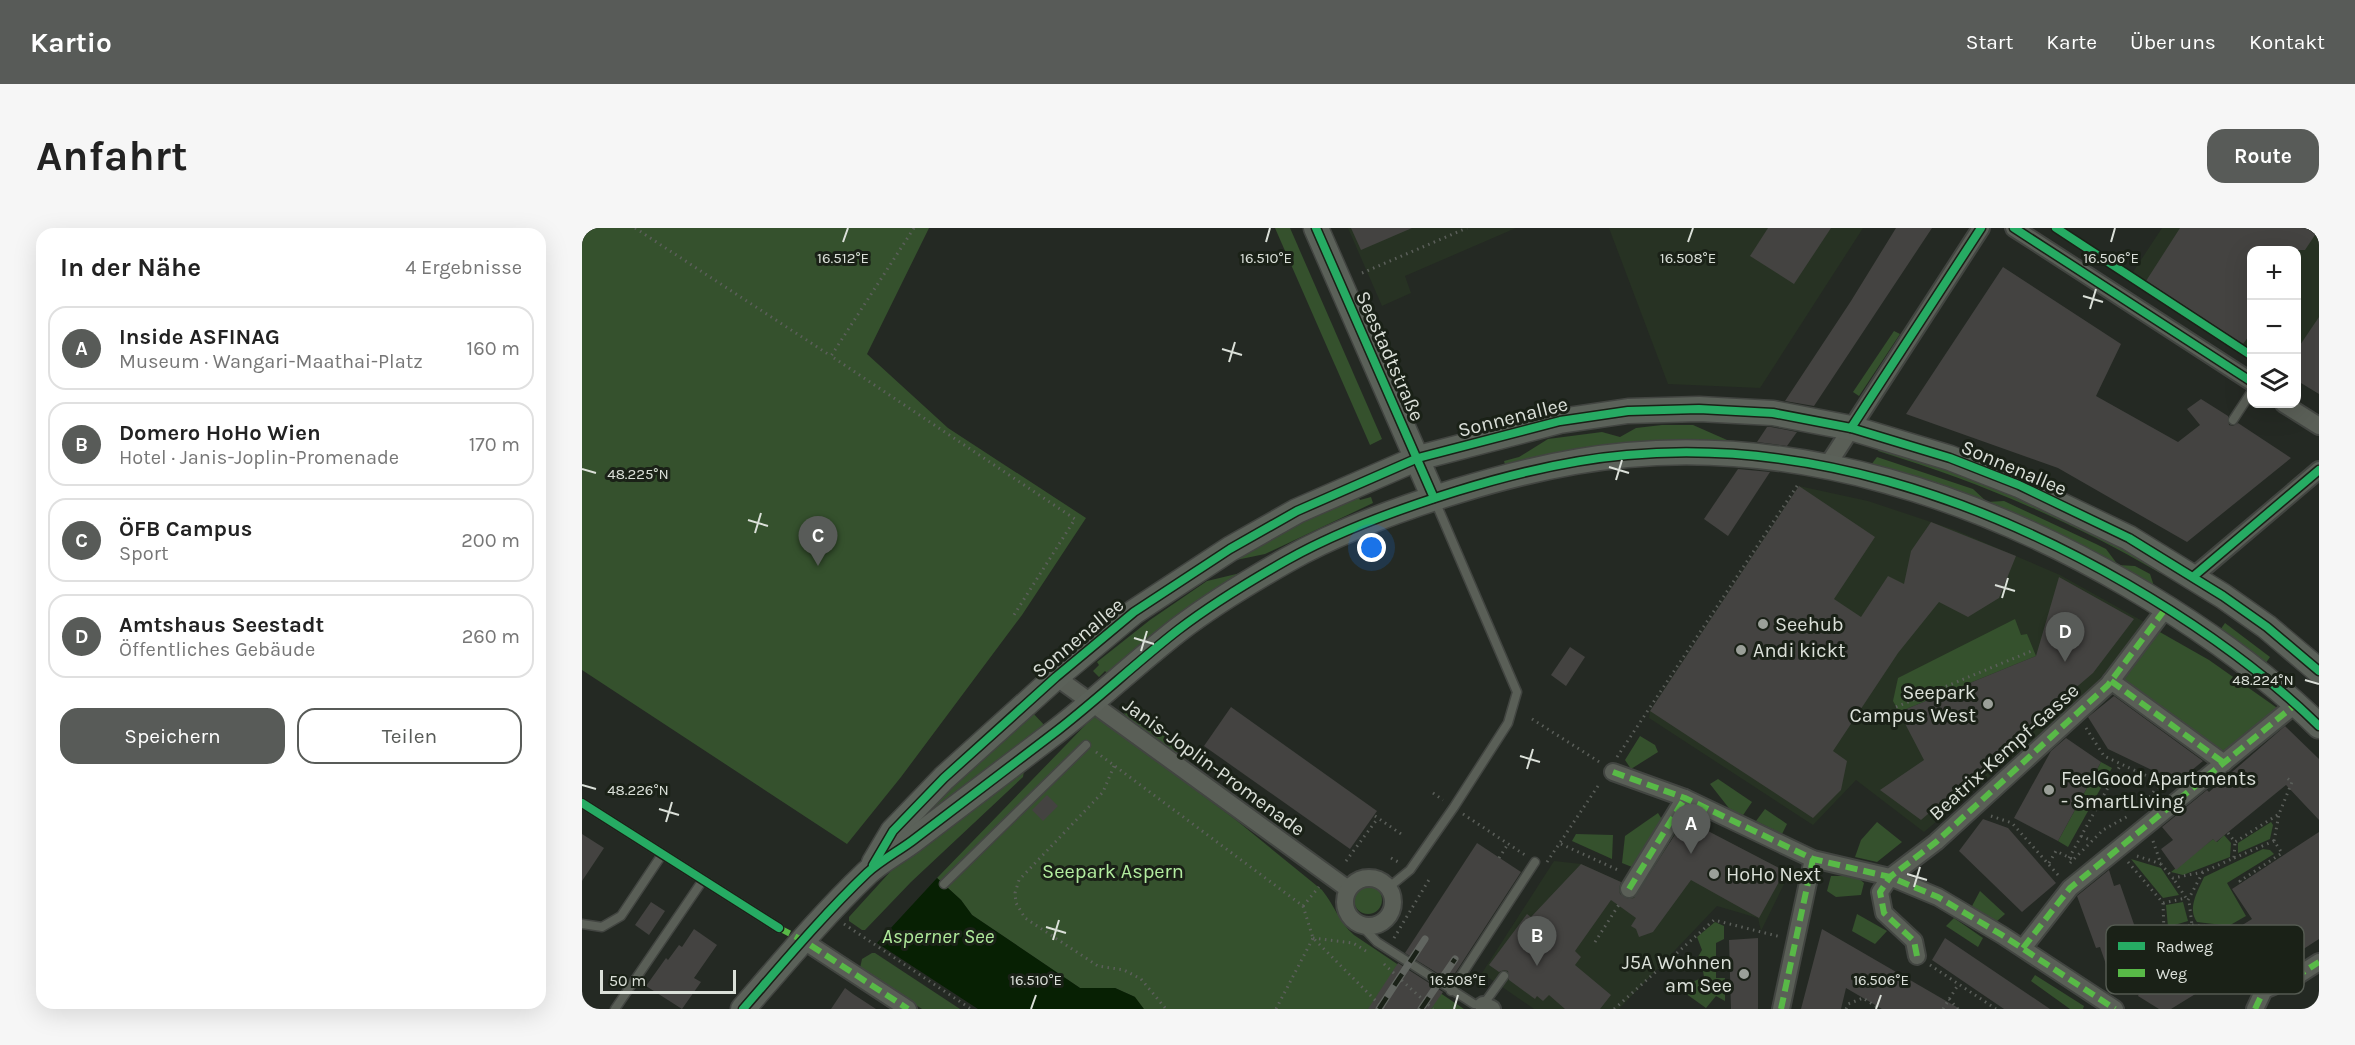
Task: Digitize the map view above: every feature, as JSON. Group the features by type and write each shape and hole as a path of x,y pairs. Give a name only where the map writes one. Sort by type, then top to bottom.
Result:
{"street":[{"name":"Seestadtstraße","path":"1316,228 1434,498"},
{"path":"1827,466 1981,228"},
{"path":"2014,228 2247,379"},
{"path":"2290,408 2319,426"},
{"name":"Sonnenallee","path":"742,1009 870,870 893,831 944,778 1056,677 1134,612 1230,549 1297,511 1418,458 1560,421 1628,411 1699,409 1773,413 1851,428 1950,458 2019,486 2129,538 2193,576 2267,627 2319,672"},
{"name":"Sonnenallee","path":"870,870 908,844 1061,728 1181,628 1288,559 1360,525 1434,498 1540,468 1629,454 1698,452 1735,454 1827,466 1858,472 1964,506 2090,563 2166,608 2241,660 2296,704 2319,726"},
{"path":"2193,576 2319,470"},
{"name":"Beatrix-Kempf-Gasse","path":"1890,877 1936,842 2111,681 2166,608"},
{"name":"Janis-Joplin-Promenade","path":"1056,677 1348,889"},
{"path":"2111,681 2224,763"},
{"path":"2023,948 2070,888 2117,849 2145,817 2185,794 2296,704"},
{"path":"1611,770 1685,798 1806,856 1890,877 1938,897 2023,948 2115,1009"},
{"path":"1632,883 1685,798"},
{"path":"1781,1009 1803,908 1806,856"},
{"path":"1890,877 1880,892 1884,913 1914,941 1917,956"},
{"path":"1368,878 1383,882 1388,888 1393,902 1388,916 1375,925 1360,924 1348,913 1345,897 1353,883 1368,878"},
{"path":"804,941 908,1009"},
{"path":"2304,972 2319,962"},
{"path":"2255,1009 2262,994"}],"lane":[{"path":"2233,420 2247,399"},
{"name":"Seestadtstraße","path":"1388,888 1410,870 1454,807 1508,723 1517,692 1434,498"},
{"path":"944,884 1086,745"},
{"path":"582,802 779,928"},
{"path":"582,924 602,927 621,916 659,859"},
{"path":"1451,991 1534,862"},
{"path":"615,1009 703,880"},
{"path":"1360,924 1377,942 1474,1004 1488,1007 1504,976"}],"path":[{"path":"635,228 1075,519 1012,618"},
{"path":"831,356 914,228"},
{"path":"1362,273 1467,228"},
{"path":"1433,793 1544,868 1802,479"},
{"path":"1896,707 2034,650"},
{"path":"2076,714 2104,756 2185,794"},
{"path":"1532,718 1611,770"},
{"path":"1086,745 1303,906 1313,938 1384,1009"},
{"path":"2068,858 2121,764"},
{"path":"1114,765 1103,792 1019,880 1015,893 1016,903 1025,918 1098,966 1124,970 1141,979 1166,1009"},
{"path":"2241,883 2240,880 2282,853 2274,841 2279,814 2292,782 2287,777"},
{"path":"2160,782 2145,817 2161,864 2188,900 2192,925"},
{"path":"1972,809 2012,823 2070,888"},
{"path":"2066,868 2103,830 2132,814"},
{"path":"2235,842 2279,814"},
{"path":"1346,861 1377,817 1404,836"},
{"path":"2228,833 2235,842 2234,858"},
{"path":"2081,837 2092,841"},
{"path":"2173,879 2203,872 2274,841"},
{"path":"1499,858 1508,844"},
{"path":"1560,844 1632,883 1595,942"},
{"path":"2117,849 2161,864"},
{"path":"2117,849 2163,903 2164,925"},
{"path":"2048,864 2056,851 2074,860"},
{"path":"2188,900 2203,872"},
{"path":"1388,949 1430,878"},
{"path":"1303,906 1319,887"},
{"path":"2163,903 2188,900"},
{"path":"1614,1009 1714,920 1796,941"},
{"path":"843,923 971,1009"},
{"path":"1313,938 1353,943 1371,955"},
{"path":"1276,1009 1313,938"},
{"path":"1917,956 1996,1009"},
{"path":"1381,961 1433,1009"},
{"path":"1942,1009 1958,985"},
{"path":"1846,1009 1848,1004 1863,998 1880,1009"},
{"path":"1949,999 1958,1009"}],"shaded area":[{"path":"1348,228 1516,228 1405,276 1411,293 1382,306"},
{"path":"1609,228 1863,228 1760,388 1668,384"},
{"path":"2162,228 2319,228 2319,394 2301,383 2301,246 2247,246 2247,347 2133,272"},
{"path":"1799,486 1868,501 1955,530 2060,575 2146,623 2103,681 1924,832 1856,780 1813,825 1649,718 1650,711"},
{"path":"1682,818 1785,871 1786,880 1761,931 1758,918 1717,906 1619,1009 1534,1009 1482,973 1554,861 1581,864 1623,883 1629,889 1653,863 1656,864 1658,861 1655,859 1667,842 1670,843 1673,838 1671,836"}],"green space":[{"path":"582,228 929,228 867,354 948,428 1086,518 1022,615 901,777 847,844 582,670"},
{"path":"1275,228 1290,228 1382,439 1370,445"},
{"path":"1894,331 1900,334 1859,396 1853,392"},
{"path":"1693,425 1743,447 1506,468 1504,461 1519,457 1548,439 1602,432 1620,437 1636,428"},
{"path":"1880,446 1985,481 2124,545 2161,571 2160,573 2057,519 1988,489 1878,451"},
{"path":"1877,457 1973,489 1987,502 2004,501 2096,544 2106,549 2118,565 2135,566 2150,574 2155,589 1871,465"},
{"path":"1371,497 1373,503 1265,554 1217,564 1245,547 1352,498 1360,500"},
{"path":"1253,570 1109,675 1105,671 1099,677 1093,671 1099,665 1097,662 1150,620 1207,581"},
{"path":"2015,619 2021,635 2027,634 2036,656 1899,712 1893,701 1898,678"},
{"path":"2225,623 2270,657 2263,667 2218,633"},
{"path":"2158,631 2209,660 2280,710 2224,757 2120,680"},
{"path":"1126,707 1182,749 1176,753 1127,717 1122,711"},
{"path":"1030,710 1048,729 927,820 921,814"},
{"name":"Seepark Aspern","path":"1095,715 1236,820 1322,890 1354,935 1464,1009 1135,1009 1135,997 1115,988 1080,988 972,915 961,900 937,878"},
{"path":"1640,736 1655,745 1658,752 1631,769 1625,760"},
{"path":"2101,762 2112,768 2068,847 2058,841"},
{"path":"1024,771 1023,777 911,882 865,930 849,921 849,917 900,861"},
{"path":"1718,779 1752,802 1739,821 1710,784"},
{"path":"1765,809 1787,824 1782,834 1756,821"},
{"path":"1658,813 1663,821 1632,867 1622,863 1625,836"},
{"path":"1877,822 1902,842 1877,862 1855,857 1861,840"},
{"path":"2271,822 2273,825 2270,839 2238,853 2238,843"},
{"path":"1576,834 1613,835 1612,859 1572,841"},
{"path":"2224,835 2231,843 2230,857 2183,875 2171,872 2213,839 2217,842"},
{"path":"2263,849 2270,850 2274,854 2227,883 2246,916 2230,925 2197,922 2194,917 2193,905 2204,877"},
{"path":"2131,859 2161,868 2179,895 2163,898"},
{"path":"1831,876 1856,876 1864,883 1861,895 1836,897 1827,891"},
{"path":"1368,886 1378,890 1382,900 1378,910 1368,914 1358,910 1354,900 1358,890"},
{"path":"1980,891 2005,914 1996,922 1972,906"},
{"path":"2183,902 2188,921 2168,925 2166,905"},
{"path":"1857,914 1887,931 1875,944 1852,931"},
{"path":"1954,918 1983,938 1978,947 1946,926"},
{"path":"1715,922 1724,926 1724,939 1716,943 1716,978 1725,978 1725,1001 1716,996 1706,1008 1678,988 1704,977 1702,965 1695,962 1702,950 1697,937"},
{"path":"872,953 960,1009 922,1009 860,968 862,959"},
{"path":"2035,975 2084,1006 2083,1009 2070,1009 2031,981"}],"water":[{"name":"Asperner See","path":"937,878 961,900 972,915 1080,988 1115,988 1135,997 1144,1009 978,1009 877,943"}],"building":[{"path":"1351,228 1412,228 1361,250"},
{"path":"1768,228 1831,228 1794,284 1750,256"},
{"path":"1896,228 1932,228 1814,406 1785,401 1851,301"},
{"path":"2180,228 2319,228 2305,250 2301,250 2301,246 2247,246 2247,339 2243,344 2146,281"},
{"path":"2003,267 2121,344 2096,396 2178,442 2200,425 2187,409 2201,399 2228,416 2229,425 2233,426 2238,423 2291,458 2187,542 2058,468 1906,414"},
{"path":"2319,317 2319,394 2301,383 2301,344"},
{"path":"1767,427 1797,432 1787,446 1757,442"},
{"path":"1738,469 1770,472 1728,536 1704,519"},
{"path":"1799,486 1875,537 1834,599 1861,617 1888,576 1904,584 1911,551 1931,522 2016,556 1999,598 1968,617 1939,602 1898,653 1833,751 1847,761 1841,790 1813,818 1650,711"},
{"name":"Seepark Campus West","path":"2059,577 2134,619 2093,673 1921,820 1880,790 1924,760 1899,712 2036,656"},
{"path":"1570,647 1585,657 1566,686 1551,675"},
{"path":"2114,696 2203,761 2192,770 2195,773 2181,784 2108,749 2088,717"},
{"path":"1231,707 1377,811 1350,849 1204,746"},
{"path":"2285,726 2319,759 2319,820 2286,785 2216,842 2213,839 2176,870 2161,849 2173,840 2162,827 2207,790 2209,792"},
{"path":"2066,738 2101,762 2058,841 2014,818 2051,751"},
{"path":"1047,795 1058,806 1043,821 1032,810"},
{"path":"1685,819 1785,871 1759,918 1691,880 1653,932 1639,937 1636,929 1631,926 1636,918 1611,900 1575,951 1581,957 1575,965 1611,995 1600,1009 1565,1009 1549,995 1543,1001 1537,996 1535,999 1509,980 1508,971 1499,972 1489,965 1527,914 1531,917 1581,864 1621,882 1620,894 1628,899 1634,898"},
{"path":"1983,819 2008,828 2056,883 2022,912 1959,851"},
{"path":"2319,832 2319,939 2304,949 2304,925 2242,925 2252,919 2232,889"},
{"path":"582,834 604,848 582,881"},
{"path":"1477,843 1521,872 1450,981 1405,953"},
{"path":"2109,870 2114,886 2120,884 2134,925 2106,925 2106,964 2100,947 2096,948 2077,896"},
{"path":"651,902 665,911 649,935 635,925"},
{"path":"694,929 717,945 694,978 701,982 682,1009 646,986 666,958 668,960 679,945 682,947"},
{"path":"1822,929 1960,1009 1882,1009 1846,988 1841,1009 1801,1009"},
{"name":"J5A Wohnen am See","path":"1758,938 1758,1009 1731,1009 1729,940"},
{"path":"1945,938 2050,1009 2004,1009 1932,960"},
{"path":"1398,963 1443,992 1431,1009 1368,1009"},
{"path":"845,988 853,994 876,1009 831,1009"},
{"path":"2139,994 2195,994 2171,1009 2159,1009 2138,996"}],"railway":[{"path":"1379,1009 1425,939"},
{"path":"1421,1009 1455,959"}],"marked path":[{"path":"1917,956 1914,941 1884,913 1880,892 1890,877 1936,842 2108,685 2166,608"},
{"path":"2111,681 2224,763"},
{"path":"2023,948 2070,888 2296,704"},
{"path":"1613,772 1685,798 1813,859 1890,877 1938,897 2002,935 2115,1009"},
{"path":"1629,889 1685,798"},
{"path":"1781,1009 1813,859"},
{"path":"779,928 804,941 908,1009"},
{"path":"2304,972 2319,962"},
{"path":"2255,1009 2262,994"}],"cycle path":[{"path":"1316,228 1434,498"},
{"path":"1851,428 1981,228"},
{"path":"2014,228 2247,379"},
{"path":"2056,228 2249,354"},
{"path":"873,865 893,831 944,778 1056,677 1134,612 1230,549 1297,511 1418,458 1560,421 1628,411 1699,409 1773,413 1851,428 1950,458 2019,485 2129,538 2223,596 2267,627 2319,671"},
{"path":"743,1009 819,922 872,869 1058,730 1163,642 1218,602 1307,549 1370,521 1478,485 1562,464 1605,457 1693,452 1758,456 1823,466 1887,481 1949,501 2010,525 2070,553 2153,599 2228,649 2275,686 2319,726"},
{"path":"2194,576 2319,470"},
{"path":"582,803 779,928"}],"place":[{"name":"ÖFB Campus","path":"818,566"},
{"name":"Seehub","path":"1763,624"},
{"name":"Andi kickt","path":"1741,650"},
{"name":"Amtshaus Seestadt","path":"2065,662"},
{"name":"Seepark Campus West","path":"1988,704"},
{"name":"FeelGood Apartments - SmartLiving","path":"2049,790"},
{"name":"Inside ASFINAG","path":"1691,854"},
{"name":"HoHo Next","path":"1714,874"},
{"name":"Domero HoHo Wien","path":"1537,966"},
{"name":"J5A Wohnen am See","path":"1744,974"}]}
